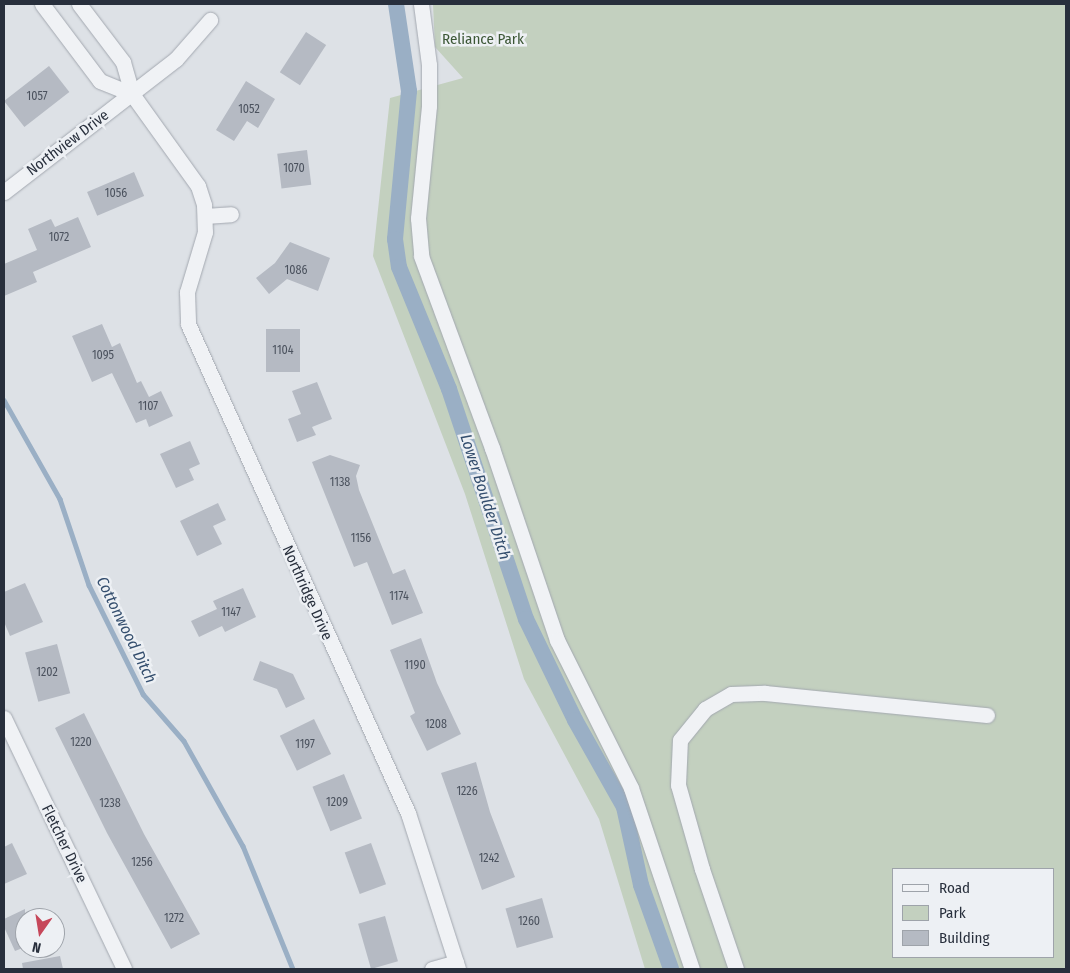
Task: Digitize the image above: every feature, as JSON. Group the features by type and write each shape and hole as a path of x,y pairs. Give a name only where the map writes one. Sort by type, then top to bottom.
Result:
{"street":[{"path":"42,4 100,81 132,94"},
{"name":"Northridge Drive","path":"79,4 123,62 132,94 194,179 205,216 203,244 187,292 188,324 408,814 457,966"},
{"path":"421,4 429,65 429,106 418,218 422,256 492,448 557,640 631,788 692,969"},
{"name":"Northview Drive","path":"4,192 176,60 210,20"},
{"path":"205,216 231,214"},
{"path":"736,969 702,869 678,785 680,740 705,709 731,694 765,693 987,715"},
{"name":"Fletcher Drive","path":"4,718 124,969"},
{"path":"432,969 457,966"}],"green space":[{"name":"Reliance Park","path":"433,4 1066,4 1066,969 645,969 599,819 524,679 465,494 373,256 390,98 463,78 435,47"}],"building":[{"path":"306,32 326,45 300,85 280,72"},
{"path":"49,66 69,92 24,127 4,101"},
{"path":"246,81 275,99 258,128 247,121 234,141 216,130"},
{"path":"307,150 311,185 281,188 277,154"},
{"path":"134,172 144,196 97,216 87,192"},
{"path":"78,217 91,247 33,272 37,282 4,296 4,264 37,250 28,229 51,219 55,227"},
{"path":"290,242 330,258 318,291 287,279 269,294 256,278 275,263"},
{"path":"102,324 112,347 120,343 137,383 141,381 149,397 161,391 173,416 149,427 146,419 136,423 112,373 92,382 72,336"},
{"path":"266,329 300,329 300,372 266,372"},
{"path":"317,382 332,419 312,427 316,435 297,442 288,419 301,414 292,391"},
{"path":"190,441 200,464 189,469 194,480 176,488 160,454"},
{"path":"330,455 360,465 356,476 359,490 393,574 405,569 423,613 392,625 367,562 354,567 312,462"},
{"path":"218,503 226,520 213,526 222,544 197,556 180,521"},
{"path":"25,583 43,622 10,636 4,622 4,592"},
{"path":"243,588 256,617 225,632 222,626 199,637 191,621 217,609 213,601"},
{"path":"421,638 437,683 461,734 427,751 410,716 415,713 390,650"},
{"path":"57,644 70,693 38,702 25,653"},
{"path":"260,661 293,674 305,699 286,708 277,689 253,680"},
{"path":"84,713 144,834 200,934 171,949 107,833 55,728"},
{"path":"314,719 331,754 297,771 280,736"},
{"path":"476,762 490,812 515,877 482,890 441,773"},
{"path":"344,774 362,819 330,831 312,787"},
{"path":"12,843 27,874 4,884 4,847"},
{"path":"371,843 386,884 360,894 345,853"},
{"path":"542,898 553,937 517,948 505,908"},
{"path":"15,914 15,951 4,927 4,919"},
{"path":"385,916 398,961 371,969 358,924"},
{"path":"60,958 63,969 23,969 22,963"}],"waterway":[{"name":"Lower Boulder Ditch","path":"396,4 409,91 395,239 399,267 449,389 526,619 575,720 624,807 641,885 671,969"},
{"name":"Cottonwood Ditch","path":"4,400 60,499 89,585 143,694 184,741 243,846 293,969"}]}
